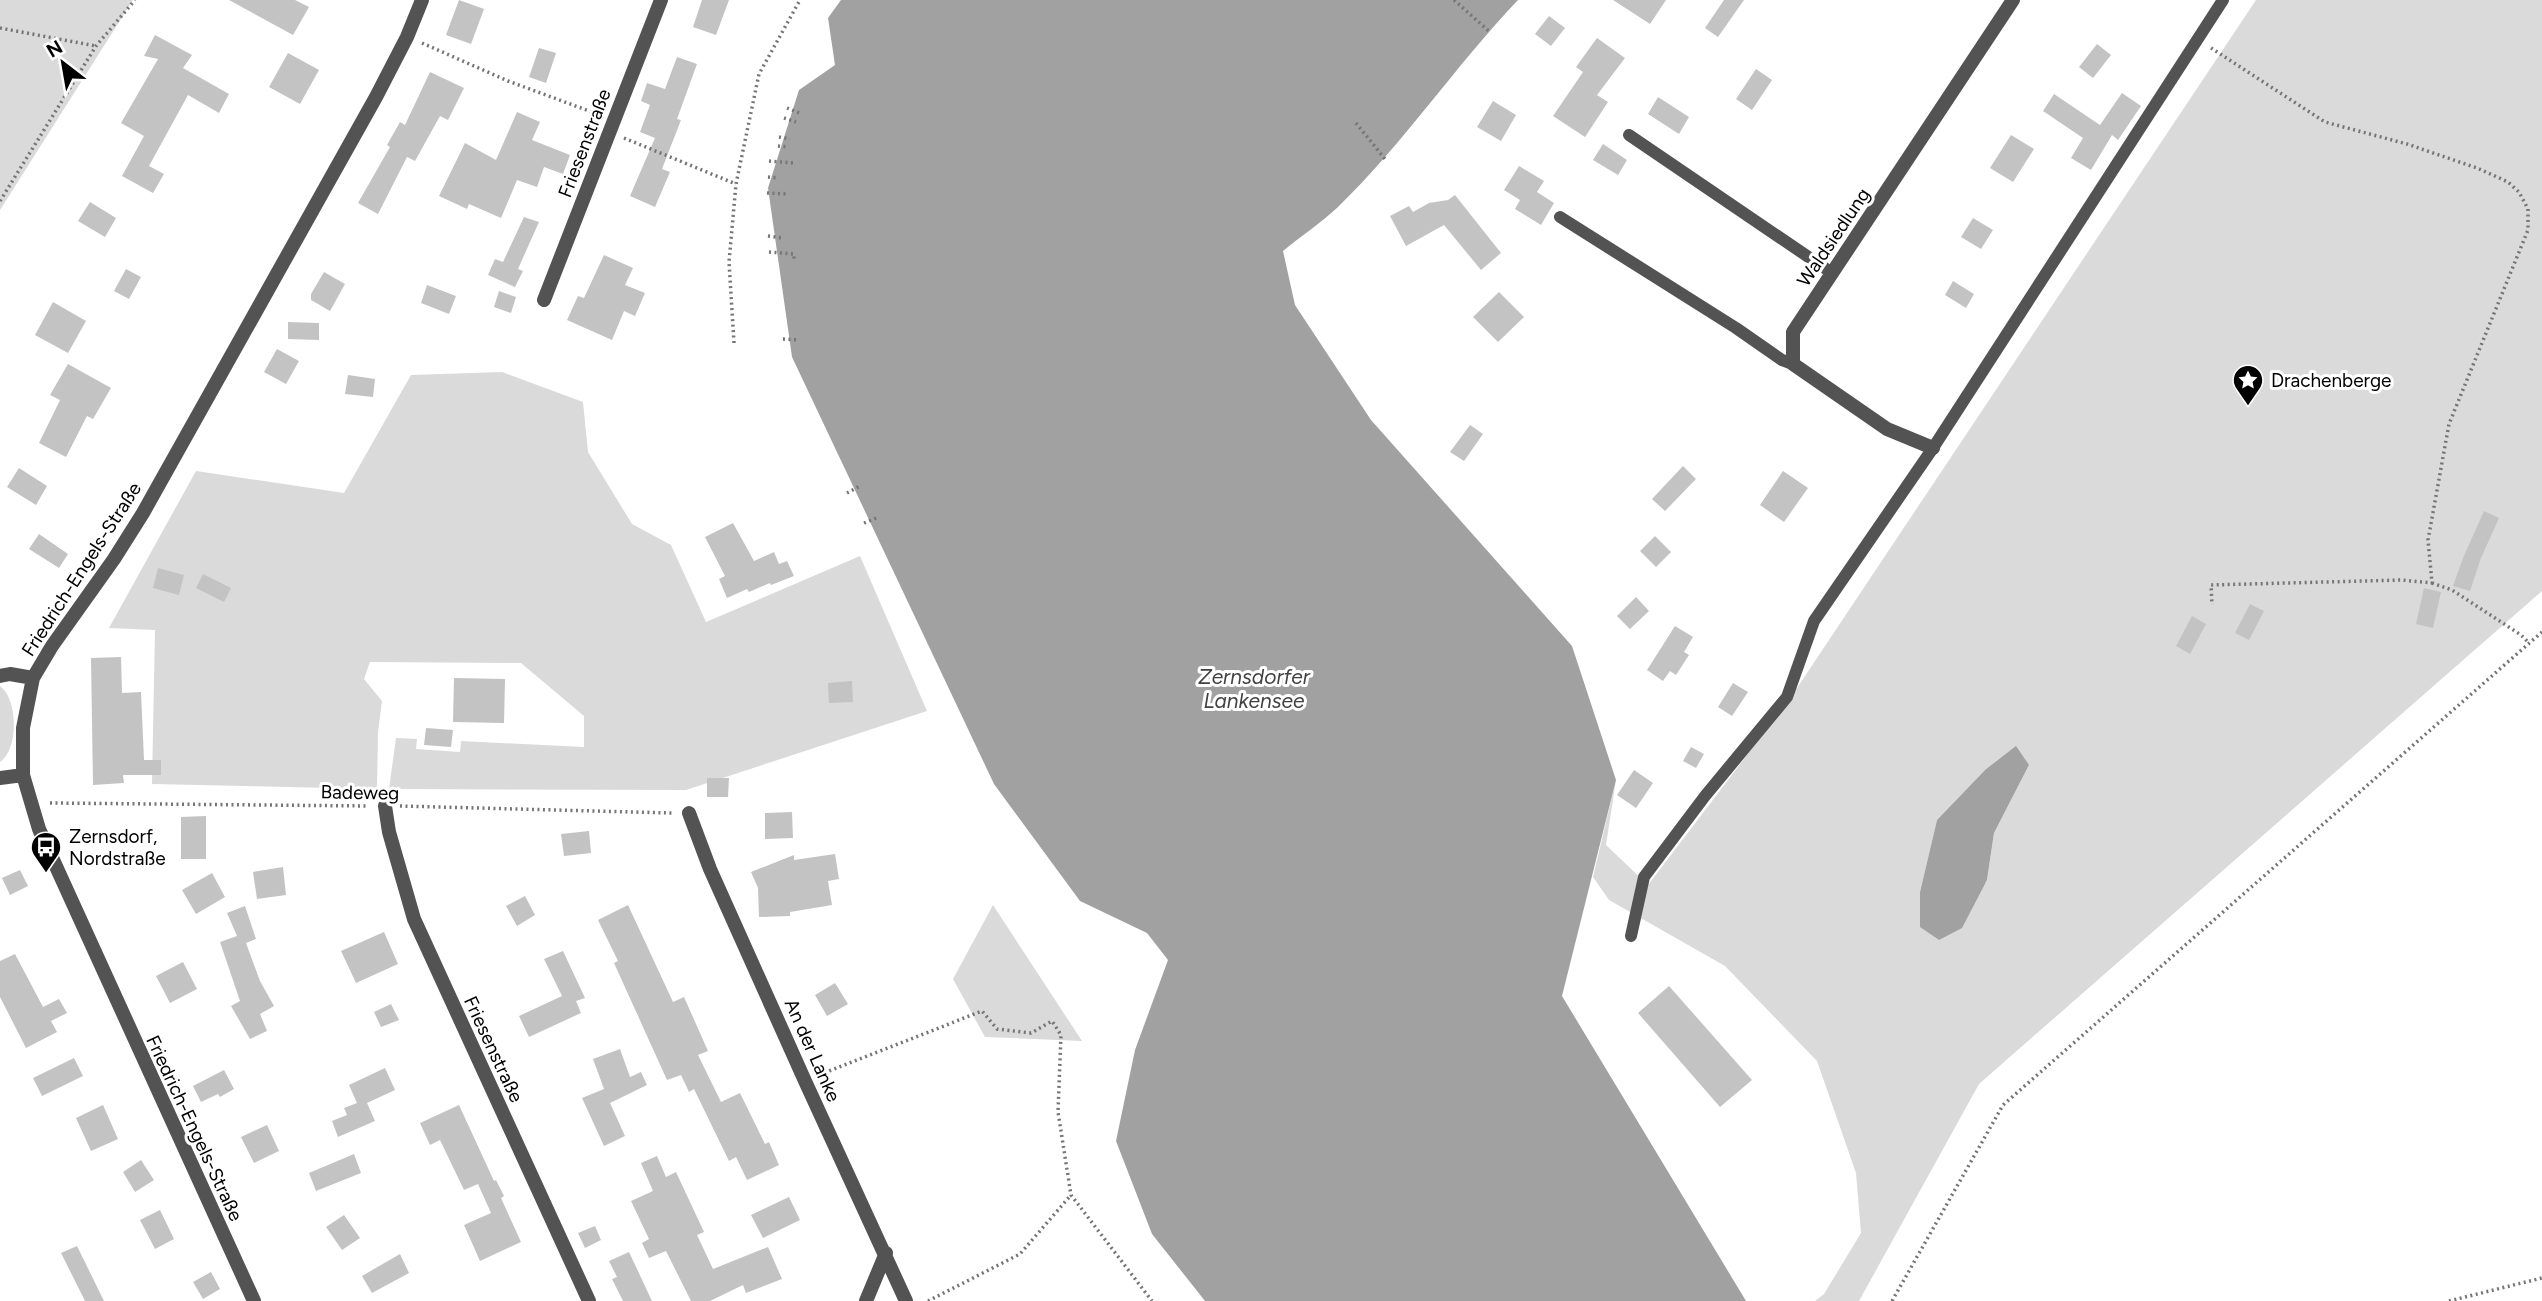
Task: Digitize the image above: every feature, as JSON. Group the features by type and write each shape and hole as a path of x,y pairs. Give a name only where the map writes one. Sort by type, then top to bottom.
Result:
{"street":[{"name":"Friedrich-Engels-Straße","path":"254,1301 123,1018 31,809 23,775 23,728 33,678 143,513 376,97 407,37 422,0"},
{"name":"Friesenstraße","path":"544,300 661,0"},
{"name":"Waldsiedlung","path":"1793,364 1793,332 2013,0"},
{"path":"1793,364 1887,429 1933,448"},
{"path":"0,676 10,674 33,678"},
{"path":"0,778 23,775"},
{"name":"Friesenstraße","path":"386,806 389,832 414,919 589,1301"},
{"name":"An der Lanke","path":"689,813 710,869 906,1301"},
{"path":"866,1301 886,1253"}],"lane":[{"path":"1631,936 1644,877 1705,796 1787,697 1814,621 1933,448 2223,0"},
{"path":"1629,135 1832,273"},
{"path":"1560,217 1782,360 1793,364"}],"path":[{"path":"0,201 96,46 135,0"},
{"path":"734,343 730,262 736,184 759,74 800,0"},
{"path":"1454,0 1491,33"},
{"path":"0,28 96,46"},
{"path":"407,37 736,184"},
{"path":"2197,40 2325,122 2407,144 2477,168 2508,182 2519,192 2528,209 2528,230 2449,425 2428,540 2432,583"},
{"path":"787,108 802,114"},
{"path":"784,118 796,122"},
{"path":"1356,123 1385,159"},
{"path":"779,137 790,139"},
{"path":"778,146 789,148"},
{"path":"769,161 793,163"},
{"path":"768,177 779,178"},
{"path":"767,193 787,194"},
{"path":"768,236 783,238"},
{"path":"769,252 794,254 794,259"},
{"path":"783,339 798,340"},
{"path":"847,494 860,486"},
{"path":"864,523 879,517"},
{"path":"2212,605 2211,585 2402,580 2432,583 2452,590 2529,643"},
{"path":"1892,1301 2003,1105 2542,632"},
{"name":"Badeweg","path":"31,809 47,803 386,806 689,813"},
{"path":"805,1081 982,1011 997,1029 1031,1033 1052,1021 1060,1035 1058,1112 1070,1195 1152,1301"},
{"path":"928,1301 1020,1254 1070,1195"},
{"path":"2449,1301 2542,1278"}],"shaded area":[{"path":"0,0 133,0 0,210"},
{"path":"2256,0 2542,0 2542,591 1979,1084 1859,1301 1815,1301 1824,1294 1861,1233 1856,1173 1817,1061 1725,966 1609,900 1593,877 1616,780 1606,845 1648,885 1789,700","holes":["2029,765 1994,833 1987,881 1939,940 1920,926 1920,892 1937,820 1985,770"]},
{"path":"502,372 583,402 588,452 632,524 671,545 706,622 860,556 927,711 686,790 389,789 396,738 417,739 416,749 460,752 461,741 584,747 584,716 521,663 370,662 364,679 382,701 378,732 377,789 152,784 155,630 109,628 196,471 344,493 411,375"},
{"path":"0,686 10,702 14,724 11,746 0,762"},
{"path":"993,905 1082,1041 985,1037 953,979"}],"water":[{"name":"Zernsdorfer Lankensee","path":"841,0 1518,0 1362,182 1331,213 1283,251 1295,305 1371,420 1572,646 1616,780 1562,996 1746,1301 1205,1301 1152,1234 1116,1141 1135,1050 1168,960 1147,933 1080,901 994,784 792,357 768,188 799,90 835,65 828,18"},
{"path":"2016,746 2029,765 1994,833 1987,880 1962,928 1939,940 1920,927 1920,892 1937,820 1985,770"}],"building":[{"path":"229,0 295,0 309,7 293,35"},
{"path":"459,0 484,9 471,44 446,35"},
{"path":"702,0 729,0 716,35 693,27"},
{"path":"1613,0 1666,0 1650,24"},
{"path":"1724,0 1744,0 1718,37 1705,28"},
{"path":"1549,16 1565,28 1551,46 1535,34"},
{"path":"155,35 192,55 183,68 229,94 219,113 188,95 149,166 164,174 153,193 122,176 144,136 121,123 158,59 144,56"},
{"path":"1597,38 1625,58 1597,95 1608,102 1585,137 1553,116 1583,72 1576,67"},
{"path":"2097,44 2111,55 2093,78 2079,67"},
{"path":"539,48 556,53 546,83 529,77"},
{"path":"288,53 319,70 300,104 269,87"},
{"path":"677,57 697,64 677,119 681,120 662,169 670,172 655,207 630,196 655,138 640,132 650,105 641,101 647,83 665,89"},
{"path":"1756,69 1772,80 1752,110 1736,99"},
{"path":"430,72 464,88 448,120 440,116 415,161 407,157 378,214 358,203 390,147 387,145 400,122 405,125"},
{"path":"2122,93 2141,106 2118,140 2112,135 2091,170 2071,158 2083,138 2043,111 2054,94 2100,125"},
{"path":"1658,97 1689,117 1679,134 1648,114"},
{"path":"1493,101 1516,115 1501,141 1477,127"},
{"path":"517,112 540,122 532,140 570,155 563,174 544,167 537,187 517,180 501,218 469,204 467,209 439,196 465,143 496,160"},
{"path":"2011,135 2034,149 2013,182 1990,168"},
{"path":"1603,144 1627,160 1618,175 1593,160"},
{"path":"1519,166 1544,181 1537,192 1554,203 1541,225 1515,209 1520,200 1504,190"},
{"path":"1455,195 1501,253 1481,270 1444,225 1406,246 1390,216 1409,206 1413,212 1429,203 1448,200"},
{"path":"90,202 116,218 105,237 78,221"},
{"path":"524,217 539,222 518,269 523,271 515,287 488,275 495,259 503,262"},
{"path":"1973,218 1993,230 1981,249 1961,237"},
{"path":"604,255 633,268 625,285 645,293 635,316 624,311 612,340 567,320 578,296 584,298"},
{"path":"126,269 141,277 129,299 114,291"},
{"path":"324,272 345,284 330,311 311,300 311,294"},
{"path":"1953,281 1974,294 1966,308 1945,295"},
{"path":"427,285 456,296 449,314 421,303"},
{"path":"499,291 516,297 511,313 494,307"},
{"path":"1499,292 1524,317 1498,342 1473,317"},
{"path":"53,302 86,321 68,353 35,335"},
{"path":"288,322 319,323 319,340 288,339"},
{"path":"277,349 299,361 286,384 264,372"},
{"path":"68,364 111,388 93,419 87,416 66,457 39,443 60,400 50,395"},
{"path":"348,375 375,379 373,397 345,394"},
{"path":"1470,425 1483,434 1464,461 1450,452"},
{"path":"1683,466 1696,479 1665,511 1652,499"},
{"path":"19,468 47,486 36,505 7,487"},
{"path":"1783,471 1808,488 1784,522 1760,505"},
{"path":"2484,511 2499,518 2470,591 2453,586"},
{"path":"733,523 754,561 774,552 779,564 787,561 794,576 749,592 747,589 727,598 719,579 725,576 705,537"},
{"path":"39,534 68,554 59,568 29,549"},
{"path":"1655,536 1671,552 1656,567 1640,551"},
{"path":"158,568 184,575 179,595 153,588"},
{"path":"203,574 231,588 224,602 196,588"},
{"path":"2424,588 2441,592 2433,628 2416,624"},
{"path":"1636,597 1649,611 1630,629 1617,616"},
{"path":"2250,604 2264,611 2249,640 2235,633"},
{"path":"2192,616 2206,624 2190,654 2176,646"},
{"path":"1675,626 1693,637 1684,652 1689,655 1676,675 1670,671 1663,681 1647,670"},
{"path":"121,657 122,693 141,692 144,760 161,760 161,775 123,775 124,783 93,785 91,658"},
{"path":"454,678 505,679 504,723 453,722"},
{"path":"852,681 853,702 829,703 828,683"},
{"path":"1733,683 1748,692 1732,716 1718,707"},
{"path":"426,728 453,730 451,747 424,745"},
{"path":"1691,747 1704,754 1696,768 1683,761"},
{"path":"1634,770 1653,783 1636,808 1617,795"},
{"path":"707,778 729,778 728,797 707,797"},
{"path":"792,812 793,838 765,839 765,813"},
{"path":"206,816 206,859 181,859 181,817"},
{"path":"589,831 591,853 564,856 561,834"},
{"path":"835,854 839,879 828,881 832,905 790,912 790,916 759,917 758,888 751,872 794,855 794,860"},
{"path":"283,867 286,895 257,899 253,872"},
{"path":"20,870 28,886 10,895 2,878"},
{"path":"212,873 225,897 196,914 182,890"},
{"path":"525,896 535,915 517,926 506,906"},
{"path":"628,905 673,1002 684,997 708,1051 698,1055 721,1102 740,1093 765,1144 769,1142 779,1165 747,1180 736,1157 729,1161 694,1089 689,1092 681,1075 667,1080 614,963 618,961 598,920"},
{"path":"245,906 256,939 246,943 260,981 274,1006 260,1014 267,1031 250,1039 231,1006 240,1001 220,942 237,936 227,913"},
{"path":"384,932 398,964 356,983 341,951"},
{"path":"563,951 585,998 576,1001 581,1013 529,1037 519,1016 562,996 544,959"},
{"path":"15,954 43,1007 59,999 67,1013 51,1021 57,1032 26,1048 0,997 0,961"},
{"path":"183,962 197,989 170,1003 156,976"},
{"path":"835,983 848,1004 827,1016 815,995"},
{"path":"1669,986 1752,1080 1720,1107 1638,1013"},
{"path":"391,1004 399,1020 381,1027 374,1012"},
{"path":"620,1049 630,1077 641,1072 647,1085 610,1103 625,1136 604,1146 582,1098 604,1089 593,1059"},
{"path":"74,1058 83,1076 42,1096 33,1078"},
{"path":"385,1068 395,1090 367,1103 375,1121 338,1137 332,1121 347,1115 344,1108 357,1103 349,1085"},
{"path":"224,1070 234,1089 220,1097 218,1094 201,1102 193,1086"},
{"path":"103,1105 118,1139 91,1151 76,1118"},
{"path":"459,1105 494,1181 496,1180 504,1196 501,1198 521,1242 480,1261 464,1225 491,1213 478,1184 464,1190 440,1140 430,1145 420,1123"},
{"path":"267,1125 279,1151 254,1163 241,1137"},
{"path":"354,1154 361,1173 316,1191 309,1173"},
{"path":"657,1156 666,1177 676,1172 704,1232 697,1235 713,1269 768,1247 782,1279 746,1293 743,1285 710,1301 691,1301 666,1251 649,1258 642,1243 649,1239 631,1201 653,1191 641,1163"},
{"path":"141,1160 154,1180 135,1192 123,1172"},
{"path":"789,1197 800,1220 763,1238 751,1215"},
{"path":"160,1210 174,1239 155,1249 140,1220"},
{"path":"344,1215 360,1238 342,1250 326,1227"},
{"path":"595,1226 601,1240 585,1248 578,1233"},
{"path":"77,1246 104,1301 85,1301 61,1253"},
{"path":"629,1252 652,1301 623,1301 612,1279 617,1277 609,1261"},
{"path":"400,1254 409,1273 372,1293 362,1276"},
{"path":"211,1272 220,1289 203,1299 193,1282"}],"place":[{"name":"Drachenberge","path":"2248,407"},
{"name":"Zernsdorf, Nordstraße","path":"46,874"}]}
